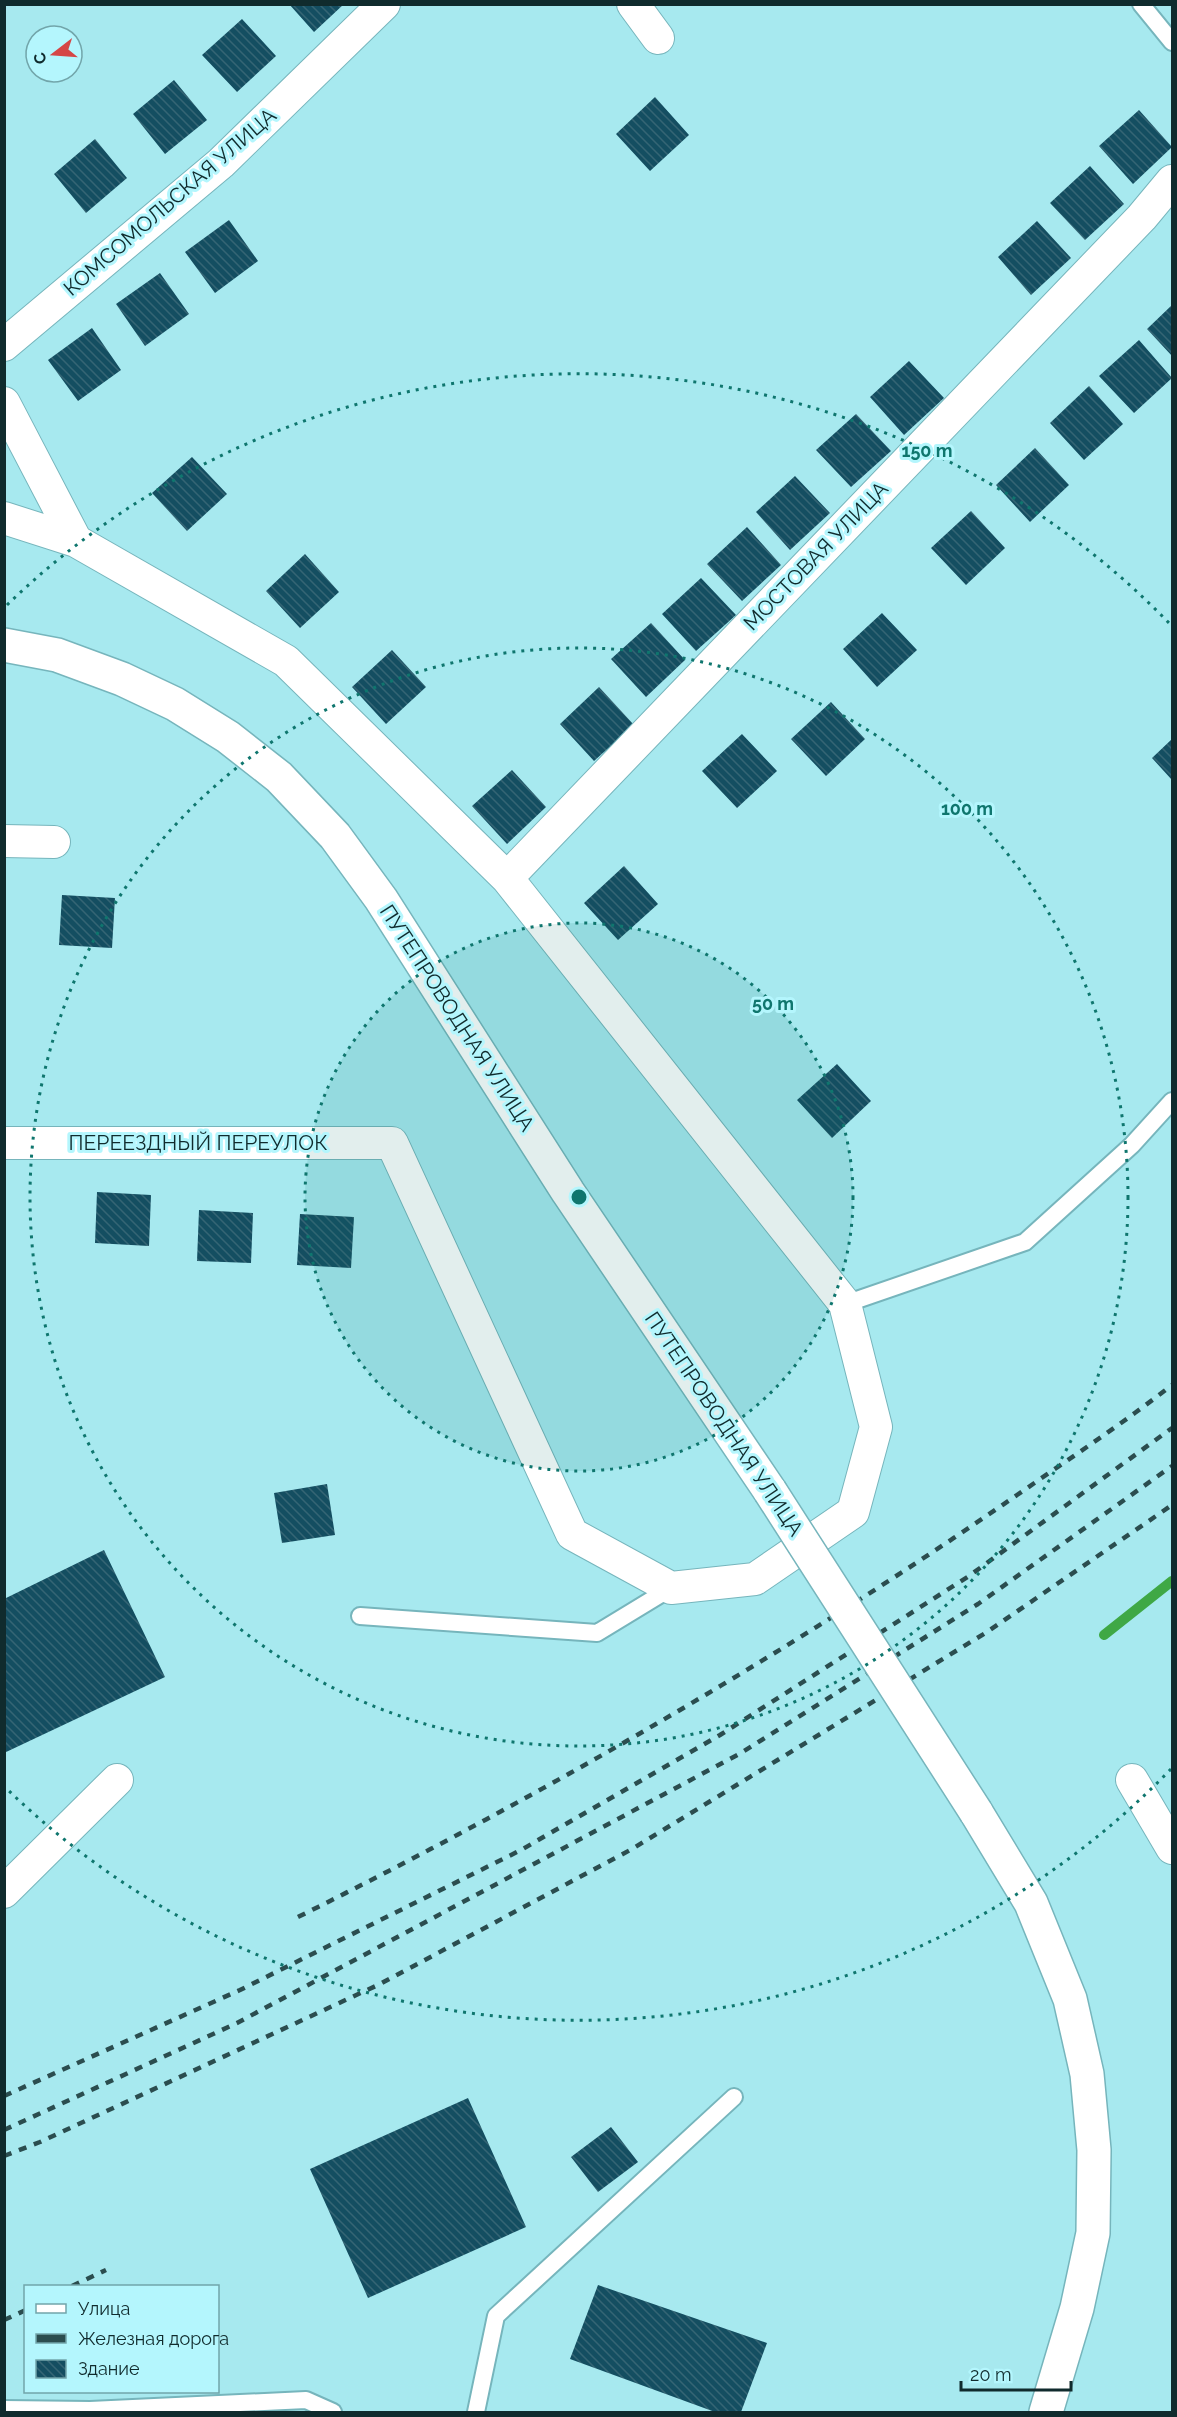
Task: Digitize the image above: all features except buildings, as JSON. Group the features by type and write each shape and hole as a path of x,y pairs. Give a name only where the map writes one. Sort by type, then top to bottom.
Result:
{"main road":[{"name":"ПУТЕПРОВОДНАЯ УЛИЦА","path":"4,645 57,656 122,679 175,704 228,738 279,777 335,836 381,899 568,1192 770,1491 976,1812 1031,1904 1070,1999 1087,2074 1094,2150 1093,2234 1077,2308 1046,2412"}],"street":[{"name":"КОМСОМОЛЬСКАЯ УЛИЦА","path":"4,345 221,163 384,4"},
{"path":"633,4 658,38"},
{"name":"МОСТОВАЯ УЛИЦА","path":"507,878 1134,226 1173,181"},
{"path":"4,404 76,541"},
{"path":"4,518 76,541 286,661 507,878 845,1304 876,1427 853,1512 755,1580 671,1588"},
{"path":"4,842 54,842"},
{"name":"ПЕРЕЕЗДНЫЙ ПЕРЕУЛОК","path":"4,1143 392,1143 572,1534 671,1588"},
{"path":"4,1892 117,1780"},
{"path":"1132,1780 1173,1848"}],"lane":[{"path":"1141,4 1173,42"},
{"path":"845,1304 1025,1242 1132,1145 1173,1101"},
{"path":"360,1616 597,1633 671,1588"},
{"path":"476,2412 496,2316 734,2097"},
{"path":"4,2409 90,2410 306,2400 333,2412"}],"waterway":[{"path":"1104,1635 1172,1581"}],"railway":[{"path":"298,1917 575,1771 755,1665 931,1553 1134,1414 1172,1385"},
{"path":"4,2096 240,1990 521,1850 720,1735 969,1576 1172,1428"},
{"path":"4,2130 237,2023 741,1753 978,1604 1172,1466"},
{"path":"4,2156 40,2142 380,1984 632,1849 987,1632 1172,1505"},
{"path":"74,2285 106,2270"},
{"path":"4,2320 24,2311"}]}
